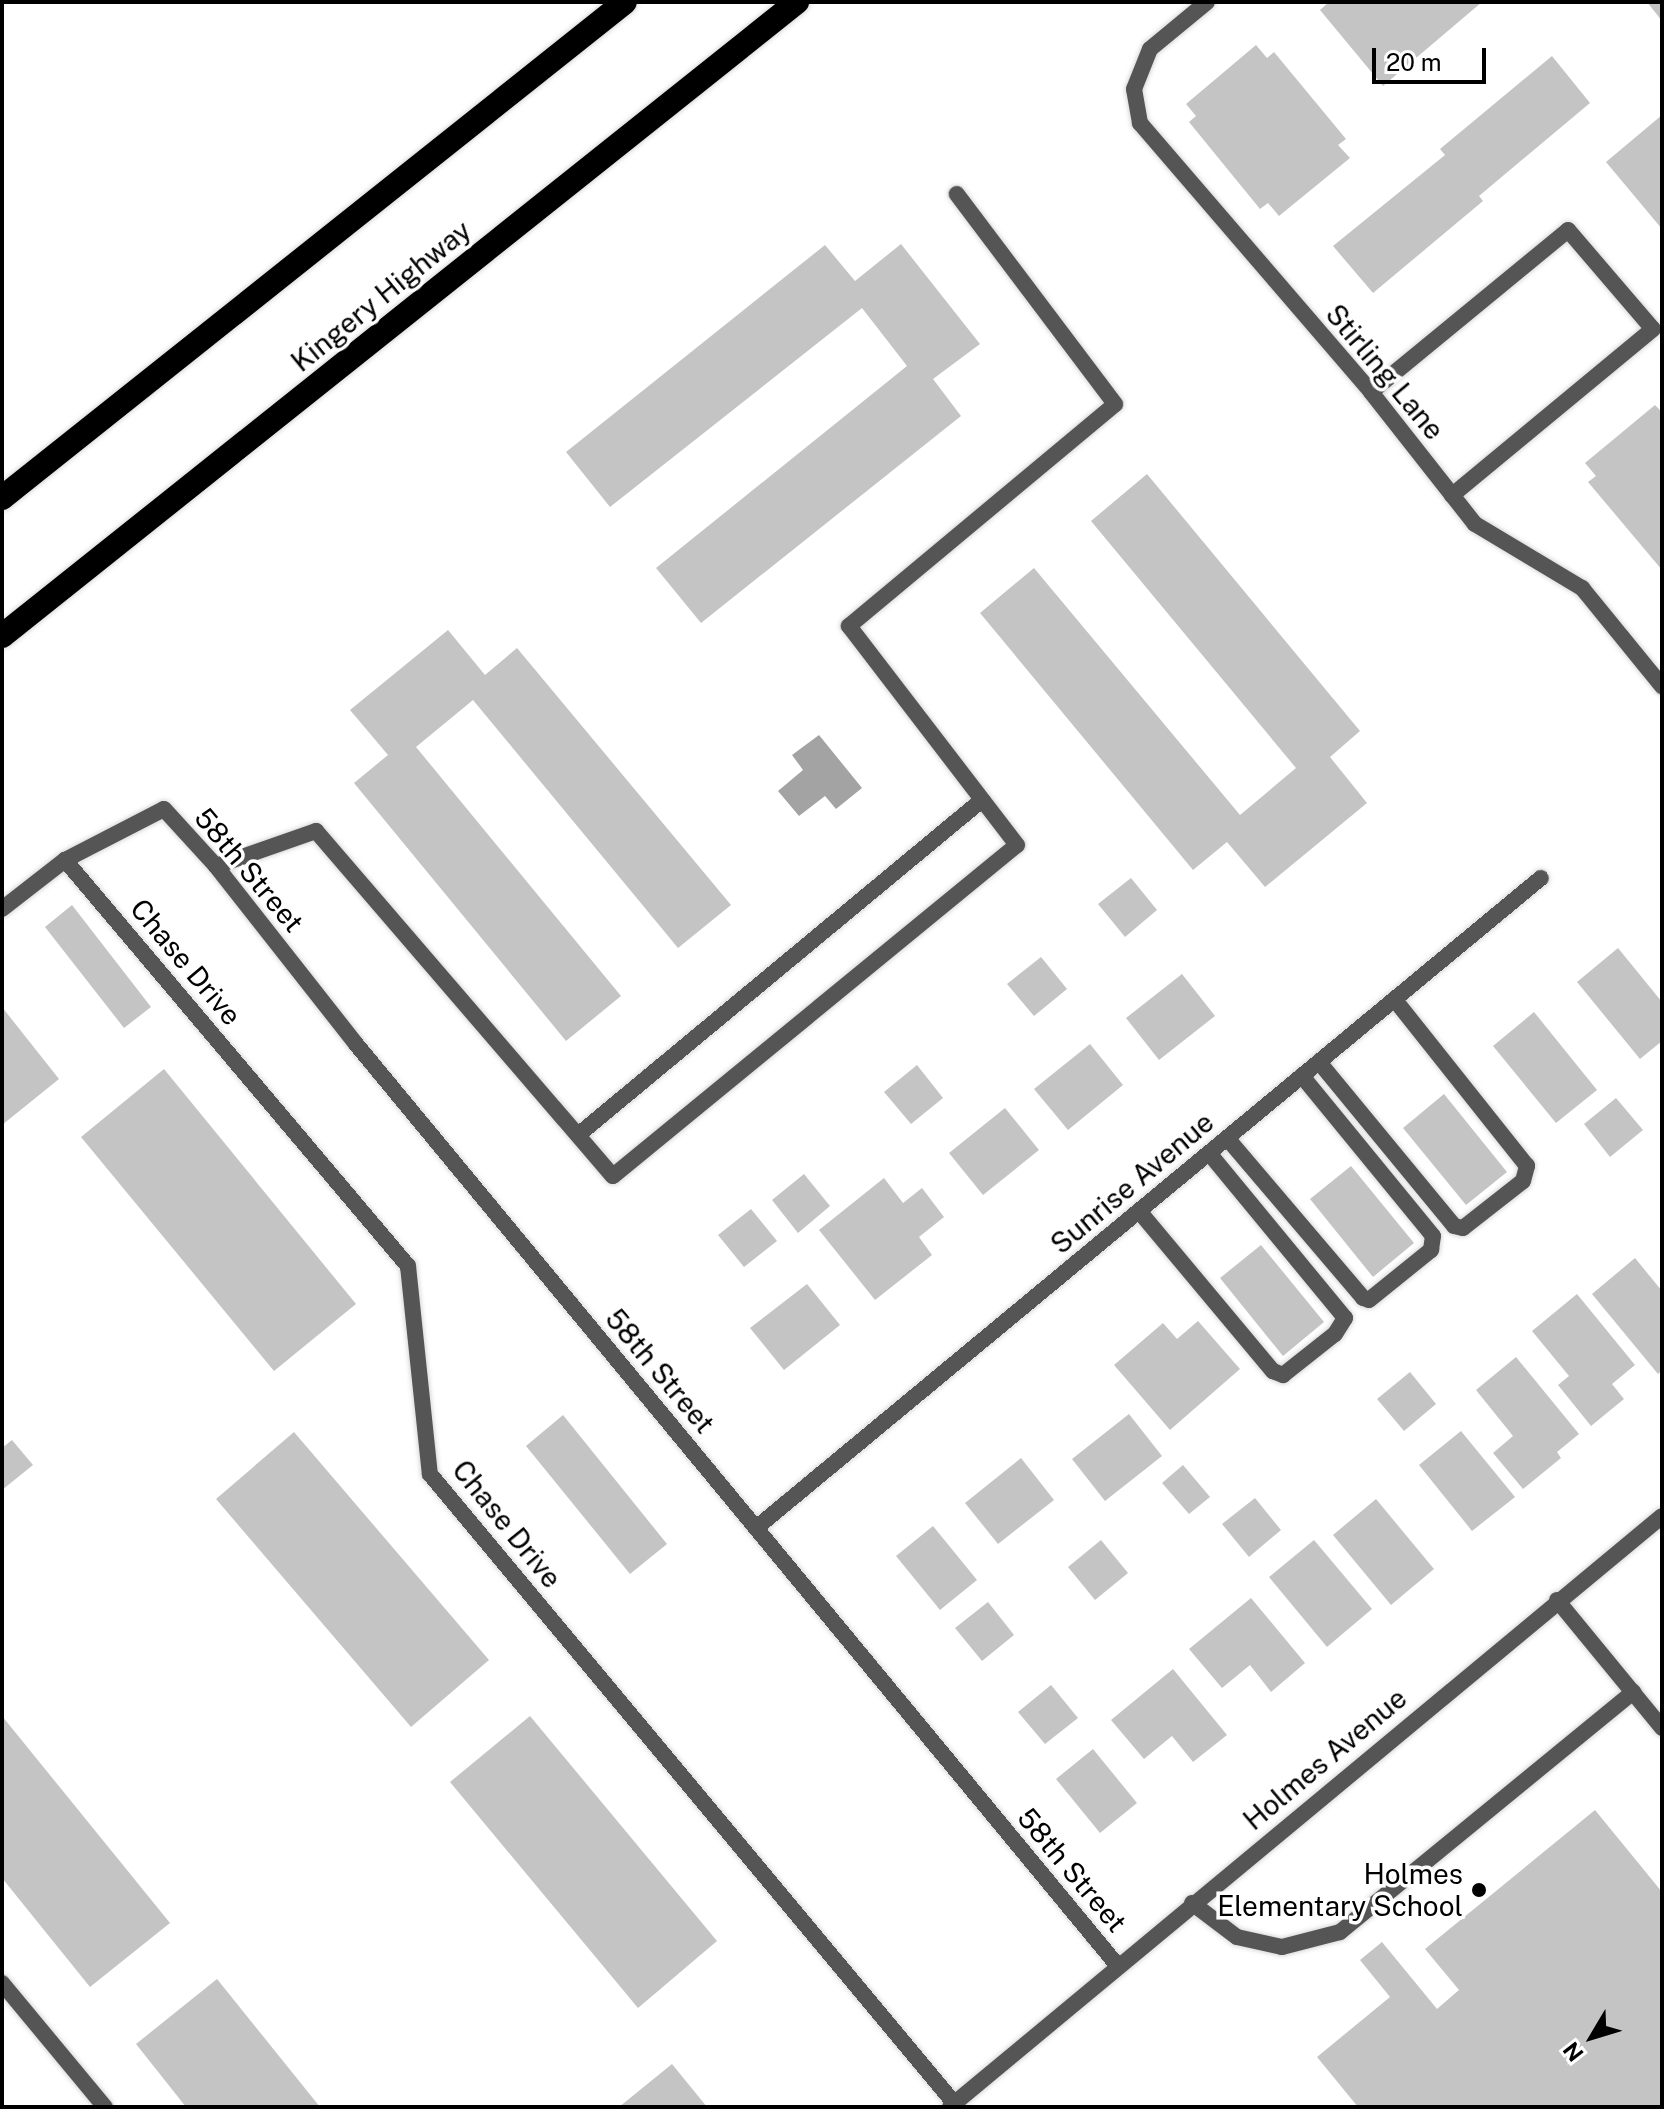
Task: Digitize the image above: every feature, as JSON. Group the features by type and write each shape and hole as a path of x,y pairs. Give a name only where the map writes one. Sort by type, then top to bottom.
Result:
{"highway":[{"path":"2,498 625,2"},
{"name":"Kingery Highway","path":"2,636 797,2"}],"street":[{"name":"Stirling Lane","path":"1207,2 1150,49 1134,89 1140,123 1371,392 1475,524 1582,588 1662,686"},
{"path":"216,866 316,831 613,1176 1017,845 849,626 1115,404 957,194"},
{"path":"1371,392 1568,230 1653,329 1452,495"},
{"path":"578,1135 982,800"},
{"name":"58th Street","path":"65,860 164,809 216,866 356,1044 1117,1965"},
{"path":"2,909 65,860"},
{"name":"Chase Drive","path":"65,860 408,1266 430,1474 952,2105"},
{"name":"Sunrise Avenue","path":"756,1528 1541,878"},
{"path":"1319,1062 1454,1226 1463,1228 1523,1181 1527,1166 1394,999"},
{"path":"1227,1138 1363,1298 1369,1300 1431,1250 1433,1236 1302,1076"},
{"path":"1139,1211 1273,1371 1283,1375 1335,1334 1345,1318 1209,1153"},
{"name":"Holmes Avenue","path":"952,2105 1117,1965 1662,1516"},
{"path":"1557,1600 1662,1728"},
{"path":"1192,1903 1237,1937 1282,1947 1340,1932 1633,1692"},
{"path":"2,1983 105,2107"}],"shaded area":[{"path":"819,735 862,788 836,809 825,796 799,816 778,791 803,770 792,755"}],"building":[{"path":"1329,2 1482,2 1383,86 1320,10"},
{"path":"1647,2 1662,2 1662,21"},
{"path":"1256,45 1267,58 1274,52 1346,139 1338,145 1350,158 1279,216 1268,203 1260,209 1189,122 1196,116 1186,104"},
{"path":"1552,56 1590,103 1479,196 1483,201 1373,293 1333,246 1445,155 1440,149"},
{"path":"1662,115 1662,229 1606,162"},
{"path":"901,244 980,344 933,379 961,416 701,623 656,568 907,366 862,308 610,507 566,452 825,245 855,281"},
{"path":"1655,405 1662,412 1662,570 1588,482 1596,476 1585,463"},
{"path":"1147,474 1360,731 1330,757 1367,803 1265,887 1227,842 1193,870 980,613 1034,568 1240,815 1296,768 1091,521"},
{"path":"448,630 485,675 517,648 731,905 678,948 473,700 416,747 621,996 566,1041 354,783 388,755 350,710"},
{"path":"1131,878 1157,910 1125,937 1098,904"},
{"path":"72,905 151,1007 124,1028 45,927"},
{"path":"1618,948 1662,1002 1662,1041 1640,1059 1577,982"},
{"path":"1041,957 1067,989 1034,1016 1007,984"},
{"path":"1182,974 1215,1016 1159,1060 1126,1018"},
{"path":"2,1007 59,1079 2,1125"},
{"path":"1534,1012 1597,1090 1556,1123 1493,1046"},
{"path":"1090,1044 1123,1085 1068,1130 1034,1089"},
{"path":"917,1065 943,1098 911,1124 884,1092"},
{"path":"164,1069 356,1304 274,1371 81,1137"},
{"path":"1444,1094 1507,1172 1466,1205 1403,1128"},
{"path":"1616,1098 1643,1130 1610,1157 1584,1124"},
{"path":"1005,1108 1039,1150 983,1195 949,1153"},
{"path":"1351,1166 1414,1243 1373,1277 1310,1199"},
{"path":"804,1174 830,1206 798,1233 772,1200"},
{"path":"884,1178 903,1203 922,1188 944,1217 919,1237 932,1255 875,1300 819,1230"},
{"path":"751,1209 777,1241 744,1267 718,1235"},
{"path":"1261,1245 1324,1322 1283,1356 1220,1278"},
{"path":"1635,1258 1662,1291 1662,1370 1658,1374 1592,1294"},
{"path":"807,1284 840,1325 784,1370 750,1328"},
{"path":"1577,1294 1635,1365 1612,1384 1624,1399 1591,1426 1558,1385 1569,1376 1532,1331"},
{"path":"1198,1321 1240,1369 1170,1430 1114,1365 1163,1323 1177,1339"},
{"path":"1516,1357 1579,1434 1557,1452 1561,1458 1523,1489 1493,1453 1513,1436 1476,1390"},
{"path":"1410,1372 1436,1404 1404,1431 1377,1399"},
{"path":"1129,1414 1162,1456 1105,1501 1072,1459"},
{"path":"563,1415 667,1544 630,1574 526,1446"},
{"path":"1461,1431 1515,1497 1472,1531 1419,1465"},
{"path":"294,1432 489,1660 411,1727 216,1499"},
{"path":"12,1440 33,1465 2,1490 2,1448"},
{"path":"1021,1458 1054,1500 998,1544 965,1503"},
{"path":"1183,1465 1210,1497 1189,1514 1162,1483"},
{"path":"1255,1498 1281,1530 1249,1557 1222,1524"},
{"path":"1376,1499 1434,1569 1391,1605 1333,1535"},
{"path":"933,1526 977,1580 940,1610 896,1556"},
{"path":"1101,1540 1128,1573 1095,1600 1068,1567"},
{"path":"1314,1540 1372,1609 1327,1647 1269,1577"},
{"path":"1251,1598 1305,1663 1271,1692 1250,1665 1222,1688 1189,1649"},
{"path":"988,1602 1014,1635 982,1661 955,1628"},
{"path":"1173,1669 1227,1735 1193,1762 1172,1736 1144,1759 1111,1720"},
{"path":"1051,1685 1078,1718 1045,1744 1018,1712"},
{"path":"2,1716 170,1923 90,1987 2,1878"},
{"path":"530,1716 717,1941 638,2008 450,1782"},
{"path":"1093,1749 1137,1803 1100,1833 1056,1779"},
{"path":"1595,1810 1662,1892 1662,2107 1358,2107 1317,2057 1390,1997 1360,1960 1382,1942 1437,2009 1459,1990 1425,1949"},
{"path":"217,1979 320,2107 186,2107 136,2044"},
{"path":"672,2064 707,2107 619,2107"}],"place":[{"name":"Holmes Elementary School","path":"1479,1890"}]}
